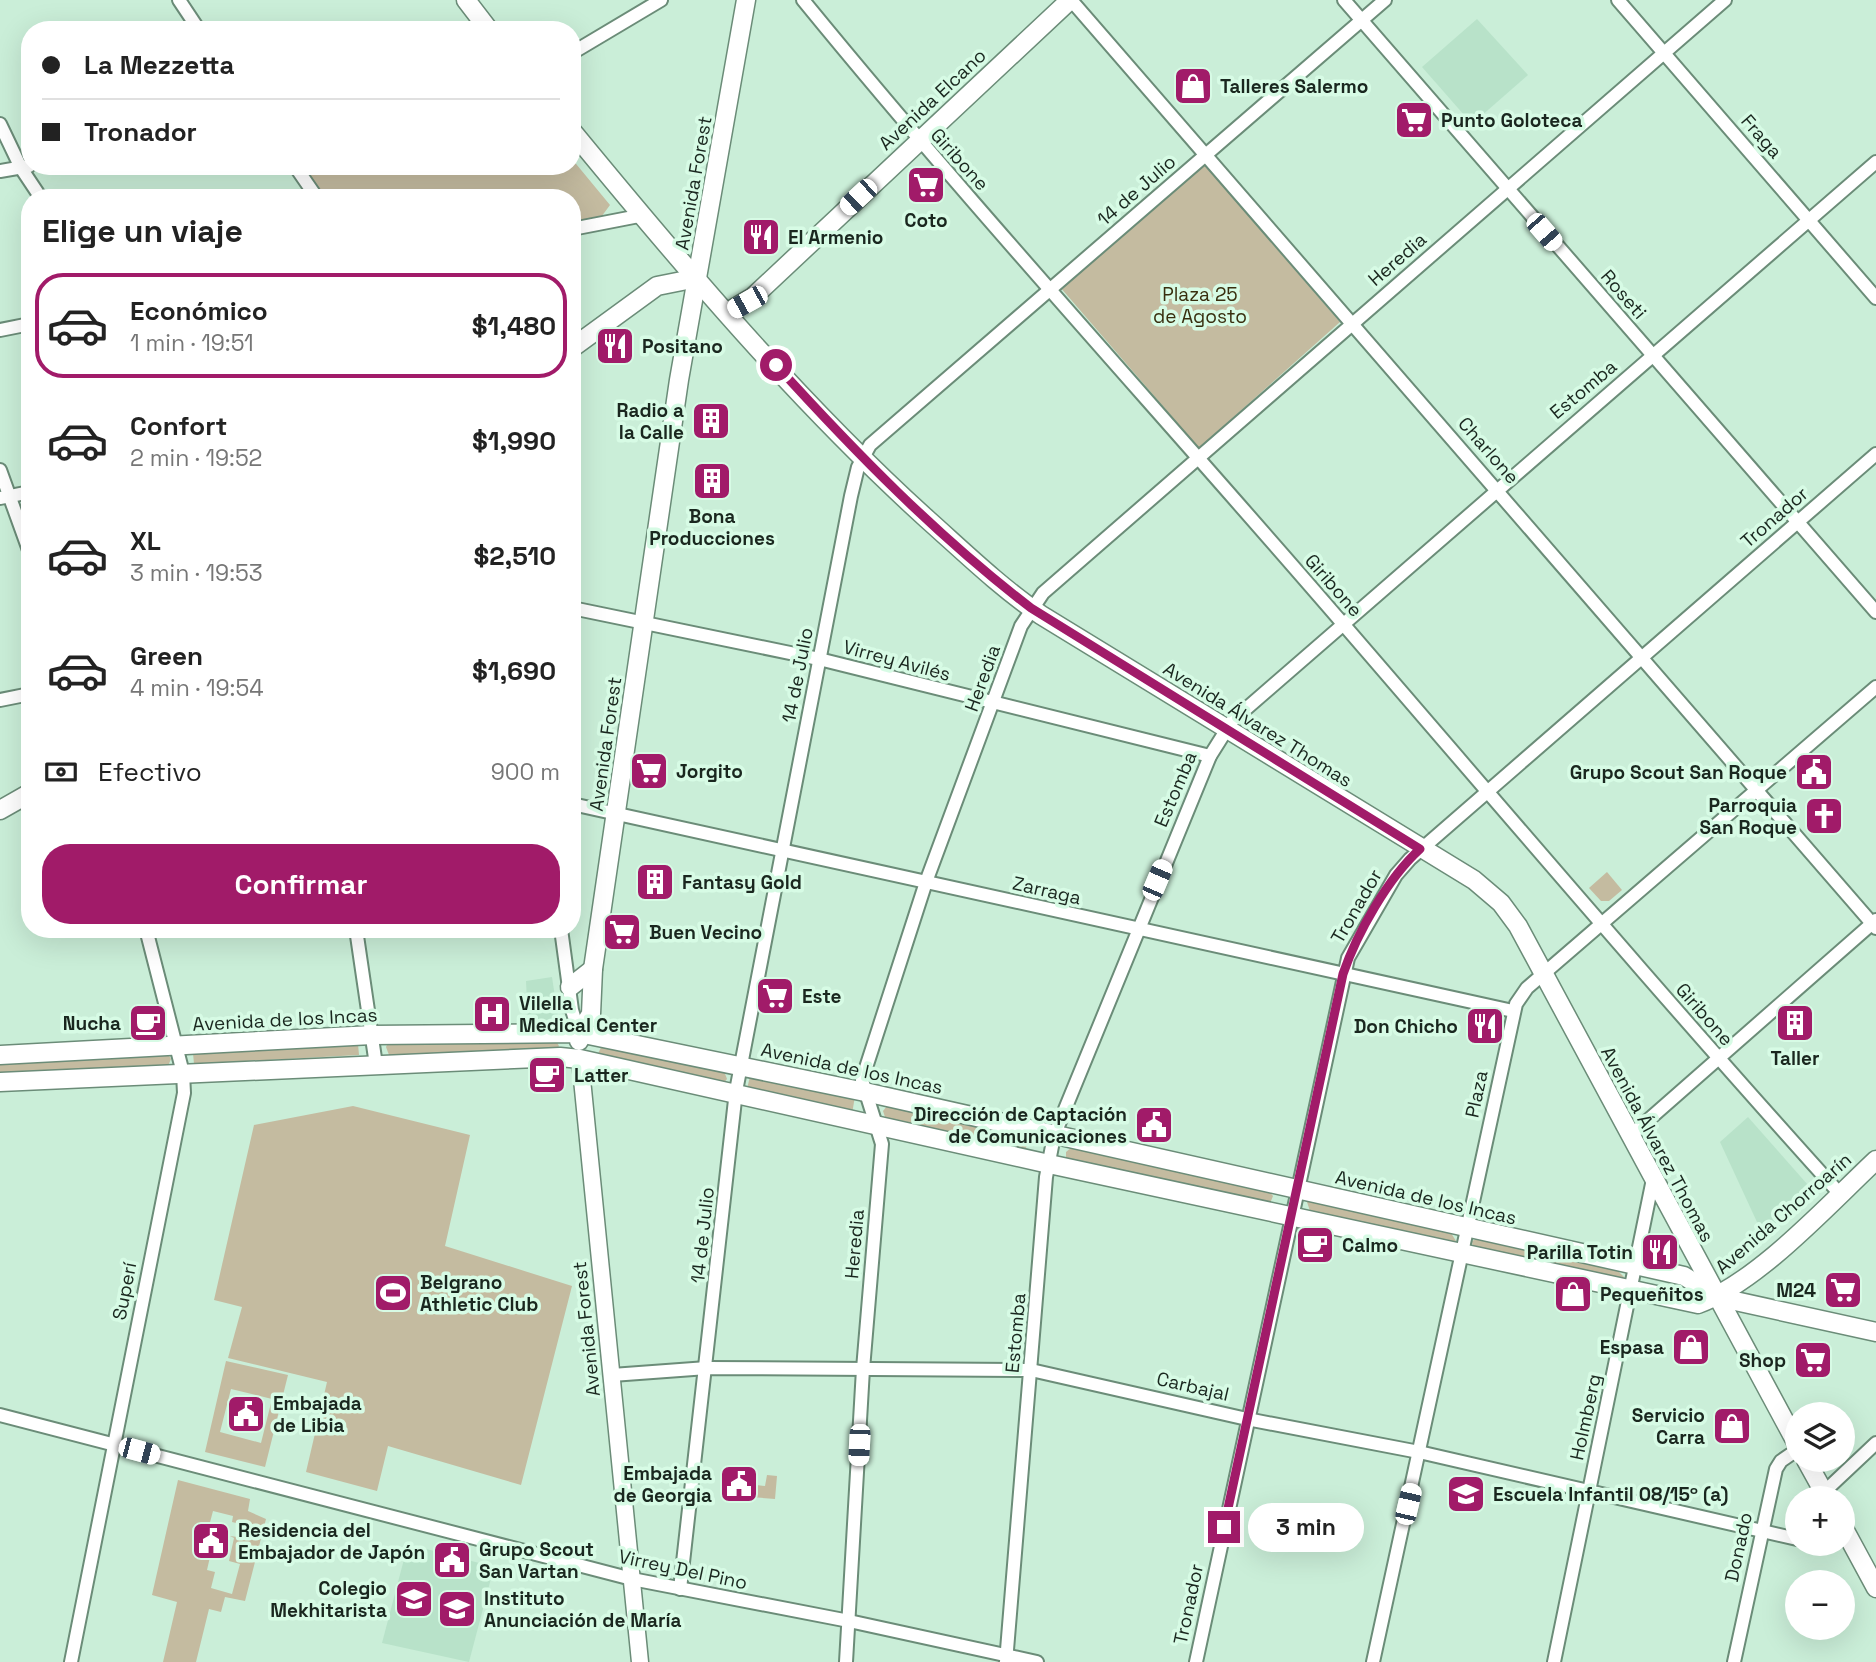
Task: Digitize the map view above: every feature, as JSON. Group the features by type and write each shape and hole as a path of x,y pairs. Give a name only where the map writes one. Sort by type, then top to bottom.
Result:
{"main road":[{"path":"466,0 482,21"},
{"name":"Avenida Forest","path":"580,1059 579,1033 591,1014 593,969 642,624 697,278 746,0"},
{"name":"Avenida Elcano","path":"728,312 753,297 1071,0"},
{"name":"Avenida Álvarez Thomas","path":"581,142 697,278 861,458 974,561 1031,608 1474,880 1501,903 1518,926 1785,1422"},
{"path":"581,341 657,286 697,278"},
{"path":"0,810 21,798"},
{"path":"570,987 593,969"},
{"name":"Avenida de los Incas","path":"0,1055 372,1035 579,1033 865,1092 1684,1276 1717,1297 1876,1332"},
{"name":"Avenida de los Incas","path":"0,1082 559,1057 580,1059 736,1091 1049,1164 1630,1291 1698,1304 1717,1297"},
{"name":"Avenida Chorroarín","path":"1717,1297 1749,1276 1876,1160"},
{"path":"1855,1551 1876,1588"}],"street":[{"path":"178,0 193,21"},
{"path":"581,48 661,0"},
{"name":"Giribone","path":"803,0 918,141 1343,624 1485,793 1840,1194"},
{"name":"Charlone","path":"1071,0 1875,924"},
{"name":"Roseti","path":"1344,0 1876,612"},
{"name":"14 de Julio","path":"680,1589 707,1368 736,1091 819,659 861,458 870,445 1385,0"},
{"name":"Fraga","path":"1618,0 1876,298"},
{"name":"Heredia","path":"846,1662 863,1369 882,1144 862,1080 926,882 1021,626 1043,593 1725,0"},
{"path":"0,124 21,159"},
{"name":"Estomba","path":"1007,1659 1049,1164 1054,1136 1136,930 1210,756 1226,729 1343,624 1876,162"},
{"path":"0,172 21,168"},
{"path":"581,227 644,215"},
{"path":"0,330 21,326"},
{"name":"Tronador","path":"1196,1662 1348,958 1396,875 1420,849 1876,454"},
{"path":"0,470 5,497 21,533"},
{"name":"Virrey Avilés","path":"581,610 819,659 1210,756"},
{"name":"Plaza","path":"1373,1662 1513,1011 1520,996 1876,687"},
{"path":"0,700 21,696"},
{"name":"Zarraga","path":"581,806 1513,1011"},
{"path":"1630,1136 1717,1057 1875,924"},
{"name":"Superí","path":"71,1662 184,1093 183,1073 148,938"},
{"path":"357,938 376,1065"},
{"path":"562,938 572,1010 579,1033"},
{"name":"Avenida Forest","path":"580,1059 640,1662"},
{"name":"Holmberg","path":"1554,1662 1653,1179"},
{"name":"Carbajal","path":"611,1375 707,1368 1031,1370 1247,1419 1419,1451 1785,1536"},
{"name":"Virrey Del Pino","path":"0,1415 632,1579 849,1620 1007,1659 1037,1662"},
{"path":"1835,1486 1876,1443"},
{"name":"Donado","path":"1734,1662 1776,1469 1785,1458"}],"shaded area":[{"path":"1477,19 1528,75 1472,124 1422,67"},
{"path":"552,977 558,1017 555,1020 528,1021 526,981"},
{"path":"1748,1117 1808,1185 1806,1196 1763,1235 1720,1142"},
{"path":"408,1544 494,1567 469,1662 382,1643"}],"green space":[{"name":"Plaza 25 de Agosto","path":"1204,164 1340,322 1199,448 1060,287"},
{"path":"581,170 610,205 599,220 581,222 581,189 319,189 309,175 581,175"},
{"path":"1607,872 1622,890 1609,901 1601,901 1589,888"},
{"path":"555,1039 559,1046 555,1052 389,1055 386,1047 389,1040"},
{"path":"358,1044 359,1055 194,1064 193,1053"},
{"path":"602,1045 724,1071 727,1079 723,1084 598,1054"},
{"path":"168,1054 171,1059 168,1066 0,1073 0,1062"},
{"path":"751,1072 855,1096 852,1114 747,1089"},
{"name":"Belgrano Athletic Club","path":"353,1106 470,1135 445,1246 572,1286 521,1485 388,1446 377,1491 306,1472 327,1382 228,1358 242,1307 214,1300 254,1125"},
{"path":"887,1106 1021,1138 1028,1143 1025,1150 886,1120 883,1111"},
{"path":"1072,1147 1268,1190 1273,1196 1271,1201 1267,1201 1070,1162 1066,1160 1066,1152"},
{"path":"1311,1198 1451,1233 1456,1241 1449,1245 1310,1211 1307,1202"},
{"path":"1479,1238 1616,1269 1624,1277 1622,1280 1473,1249 1472,1241"},
{"path":"226,1361 288,1375 265,1467 205,1452","holes":["231,1389 272,1399 261,1443 220,1432"]},
{"path":"740,1473 749,1474 749,1484 765,1486 767,1475 777,1476 775,1499 738,1496"},
{"path":"178,1480 250,1499 248,1511 266,1519 245,1601 225,1597 221,1612 209,1609 196,1662 163,1662 177,1602 152,1595","holes":["213,1511 233,1516 232,1522 248,1526 245,1538 230,1536 234,1538 229,1561 240,1564 232,1594 211,1588 215,1572 207,1570 212,1548 204,1545"]}],"place":[{"name":"Talleres Salermo","path":"1193,86"},
{"name":"Punto Goloteca","path":"1414,120"},
{"name":"Coto","path":"926,185"},
{"name":"El Armenio","path":"761,237"},
{"name":"Positano","path":"615,346"},
{"name":"Radio a la Calle","path":"711,421"},
{"name":"Bona Producciones","path":"712,481"},
{"name":"Jorgito","path":"649,771"},
{"name":"Grupo Scout San Roque","path":"1814,772"},
{"name":"Parroquia San Roque","path":"1824,816"},
{"name":"Fantasy Gold","path":"655,882"},
{"name":"Buen Vecino","path":"622,932"},
{"name":"Este","path":"775,996"},
{"name":"Vilella Medical Center","path":"492,1014"},
{"name":"Nucha","path":"148,1023"},
{"name":"Taller","path":"1795,1023"},
{"name":"Don Chicho","path":"1485,1026"},
{"name":"Latter","path":"547,1075"},
{"name":"Dirección de Captación de Comunicaciones","path":"1154,1125"},
{"name":"Calmo","path":"1315,1245"},
{"name":"Parilla Totin","path":"1660,1252"},
{"name":"M24","path":"1843,1290"},
{"name":"Belgrano Athletic Club","path":"393,1293"},
{"name":"Pequeñitos","path":"1573,1294"},
{"name":"Espasa","path":"1691,1347"},
{"name":"Shop","path":"1813,1360"},
{"name":"Embajada de Libia","path":"246,1414"},
{"name":"Servicio Carra","path":"1732,1426"},
{"name":"Embajada de Georgia","path":"739,1484"},
{"name":"Escuela Infantil 08/15º (a)","path":"1466,1494"},
{"name":"Residencia del Embajador de Japón","path":"211,1541"},
{"name":"Grupo Scout San Vartan","path":"452,1560"},
{"name":"Colegio Mekhitarista","path":"414,1599"},
{"name":"Instituto Anunciación de María","path":"457,1609"}],"route":[{"path":"776,365 861,458 1001,585 1031,608 1420,849 1396,875 1348,958 1343,974 1224,1527"}]}
